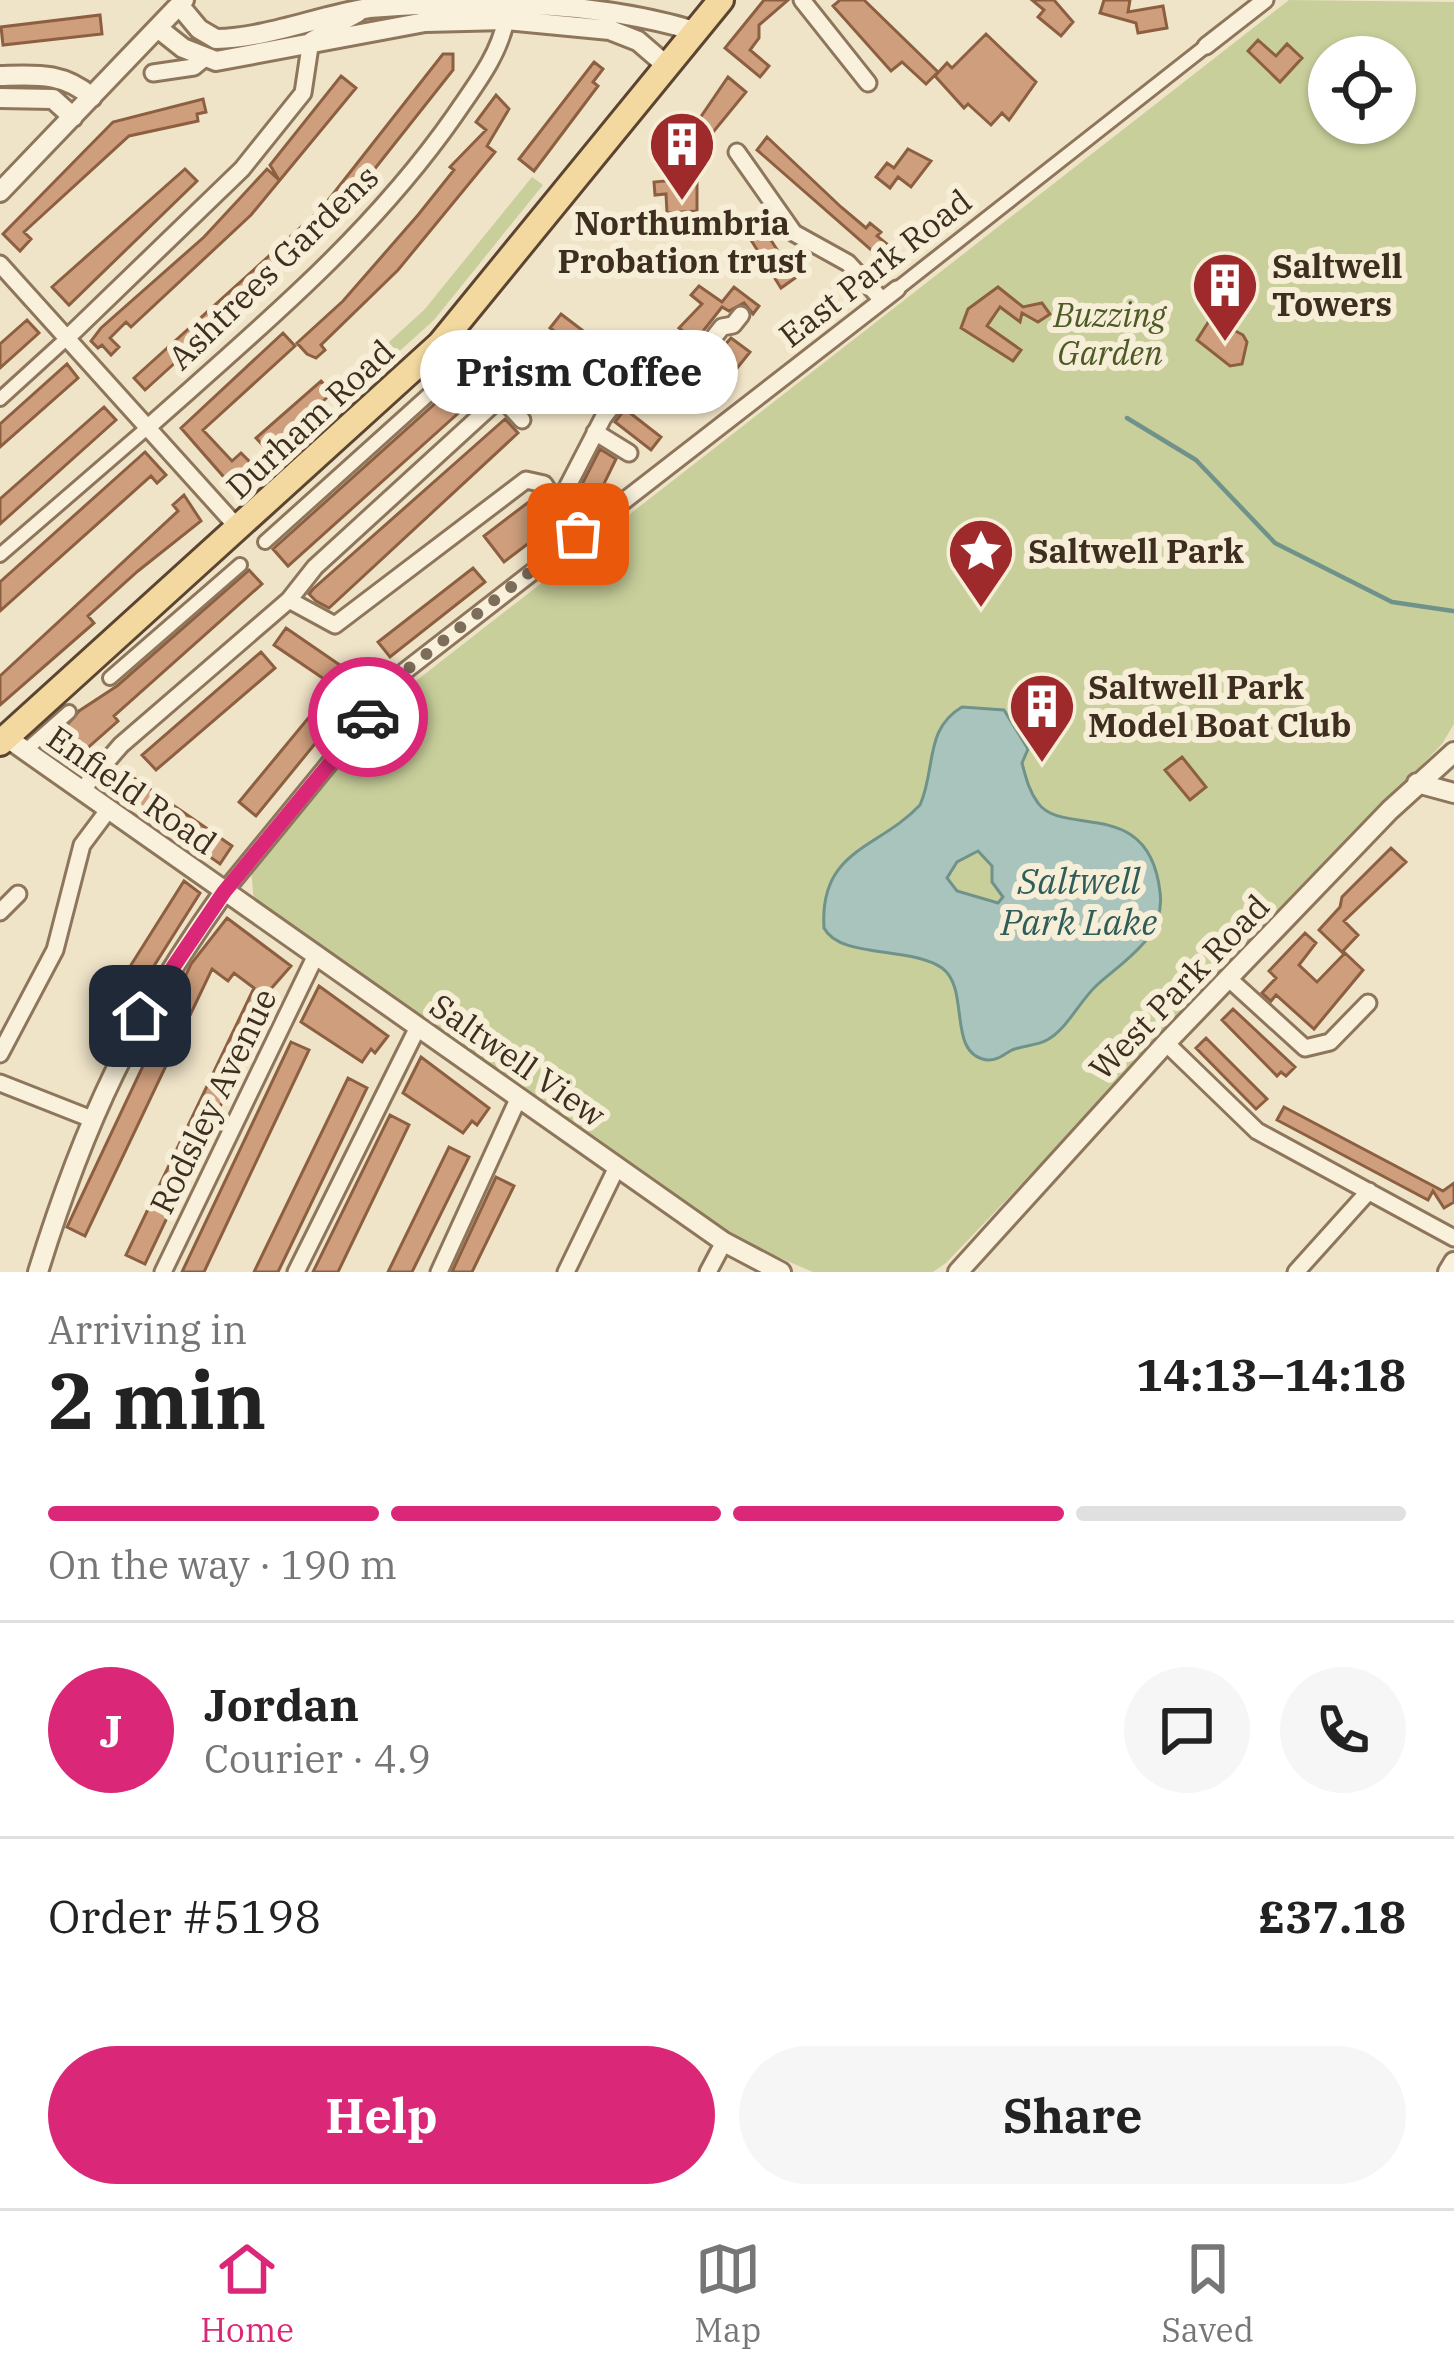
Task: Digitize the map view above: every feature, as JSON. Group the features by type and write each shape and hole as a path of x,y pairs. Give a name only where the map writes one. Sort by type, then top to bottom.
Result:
{"main road":[{"name":"Durham Road","path":"10,744 440,344 721,0"}],"street":[{"path":"506,20 541,0"},
{"path":"0,192 181,3 199,29 216,39 370,4 541,0 597,7 695,31"},
{"path":"802,0 868,83"},
{"path":"1235,0 1247,14"},
{"name":"East Park Road","path":"224,892 405,671 1265,0"},
{"path":"311,40 370,4"},
{"path":"159,29 206,57 226,60 311,40 425,22 506,20 610,31 638,41 667,66"},
{"name":"Ashtrees Gardens","path":"147,428 313,279 377,214 422,162 494,58 506,20"},
{"path":"0,399 242,170 303,94 311,40"},
{"path":"153,73 194,67 206,57"},
{"path":"0,76 53,75 71,80 92,97"},
{"path":"0,98 53,100 74,117"},
{"path":"736,152 794,233 848,263 883,300"},
{"path":"0,264 239,529"},
{"path":"693,364 722,327 733,325 741,315"},
{"path":"265,542 465,362 476,344"},
{"path":"558,505 595,432 660,344 709,376"},
{"path":"82,790 121,745 289,600 315,567 501,397 522,420"},
{"path":"0,555 147,428"},
{"path":"595,432 629,454"},
{"path":"289,600 335,626 526,480 544,484 578,534"},
{"path":"110,678 240,565"},
{"path":"10,744 69,712"},
{"name":"Enfield Road","path":"10,744 224,892"},
{"name":"West Park Road","path":"958,1272 1228,978 1417,783 1454,752"},
{"path":"1417,783 1454,793"},
{"path":"0,1054 55,950 82,845 109,809"},
{"path":"38,1272 89,1118 140,1016 224,892"},
{"name":"Saltwell View","path":"224,892 724,1242 781,1272"},
{"path":"0,912 18,894"},
{"name":"Rodsley Avenue","path":"163,1272 316,956"},
{"path":"1228,978 1305,1048 1330,1042 1368,1003"},
{"path":"296,1272 418,1027"},
{"path":"1166,1043 1257,1131 1454,1238"},
{"path":"0,1083 89,1118"},
{"path":"439,1272 519,1097"},
{"path":"566,1272 617,1167"},
{"path":"1296,1272 1370,1191"},
{"path":"708,1272 724,1242"},
{"path":"1448,1272 1454,1262"}],"green space":[{"name":"Saltwell Park","path":"1289,0 1454,2 1454,724 1442,744 946,1263 933,1272 813,1272 740,1241 254,903 251,869 412,684"},
{"path":"532,177 543,185 434,320 353,393 356,372 424,310"}],"water":[{"name":"Saltwell Park Lake","path":"962,707 1004,710 1028,749 1022,763 1038,803 1050,813 1123,830 1140,842 1153,862 1160,892 1160,908 1150,935 1090,992 1061,1029 1043,1042 991,1060 974,1055 967,1046 956,990 942,968 913,957 845,944 824,928 825,902 841,866 920,805 936,738","holes":["978,851 992,866 992,882 1003,897 998,903 957,891 947,878 957,862"]}],"building":[{"path":"764,0 788,0 759,25 759,38 750,50 769,66 760,77 725,48"},
{"path":"840,0 864,0 938,72 926,84 902,62 891,71 833,6"},
{"path":"1032,0 1054,0 1073,22 1061,36 1038,17 1044,10"},
{"path":"1104,0 1130,0 1128,12 1163,6 1167,28 1138,33 1136,23 1100,13"},
{"path":"100,15 102,34 3,45 1,27"},
{"path":"986,34 1036,82 1009,120 1002,113 991,125 968,104 964,108 935,76 947,63 952,68"},
{"path":"1258,40 1276,56 1287,44 1302,58 1280,82 1248,51"},
{"path":"443,54 453,54 453,70 339,214 145,390 134,378 322,208"},
{"path":"594,62 603,69 593,82 598,86 534,171 519,159"},
{"path":"341,76 356,88 251,215 131,327 126,322 110,338 119,347 111,355 102,345 98,348 91,341 101,328 204,237 267,169 279,180 270,165"},
{"path":"728,77 746,92 696,153 683,143"},
{"path":"496,95 509,109 487,146 495,152 398,270 321,345 325,350 316,358 307,354 297,343 343,301 418,215 454,170 450,167 486,130 476,122"},
{"path":"203,99 206,112 197,114 198,121 129,136 24,232 31,239 20,251 3,234 113,122"},
{"path":"767,137 866,228 870,223 881,232 877,236 903,257 893,269 757,150"},
{"path":"908,149 931,161 911,187 898,177 890,188 876,177 887,163 894,168"},
{"path":"185,169 197,181 69,305 52,287"},
{"name":"Northumbria Probation trust","path":"697,178 697,211 667,213 666,194 655,195 654,182"},
{"path":"755,215 795,278 781,288 741,224"},
{"path":"699,286 722,302 734,287 759,306 753,314 744,303 729,311 722,307 689,349 676,340 683,331 679,328 702,304 691,295"},
{"path":"998,287 1023,307 1042,303 1050,314 1038,322 1022,313 1020,322 1000,307 987,326 1021,350 1013,361 961,328 968,309"},
{"path":"561,314 616,356 594,386 551,353 563,337 550,328"},
{"name":"Saltwell Towers","path":"1211,318 1243,335 1247,342 1242,364 1230,366 1197,340"},
{"path":"27,320 39,333 0,368 0,344"},
{"path":"283,333 295,346 203,430 232,461 241,453 252,464 230,484 181,428"},
{"path":"731,338 750,352 717,393 711,388 730,356 721,349"},
{"path":"67,364 78,378 0,447 0,424"},
{"path":"660,364 697,390 686,405 649,377"},
{"path":"468,374 483,391 288,566 273,549"},
{"path":"321,381 332,393 268,451 256,438"},
{"path":"104,407 116,420 0,524 0,499"},
{"path":"625,409 661,437 651,450 615,422"},
{"path":"505,419 518,433 329,608 309,594 313,589"},
{"path":"600,449 616,459 600,492 580,514 572,504"},
{"path":"145,452 166,475 157,483 151,476 0,611 0,582"},
{"path":"184,495 201,521 88,616 94,623 0,705 0,676 178,511 173,505"},
{"path":"530,501 550,527 504,562 484,536"},
{"path":"608,540 620,545 625,557 620,569 608,574 596,569 591,557 596,545"},
{"path":"473,568 485,582 390,657 378,642"},
{"path":"249,570 262,584 114,716 118,721 75,759 56,738 79,711 117,686"},
{"path":"286,628 363,681 352,698 274,645"},
{"path":"261,652 275,668 156,770 142,755"},
{"path":"310,716 327,729 256,816 239,802"},
{"path":"1182,757 1206,787 1190,800 1165,770"},
{"path":"134,778 232,846 220,864 122,795"},
{"path":"1391,848 1406,862 1344,921 1358,935 1342,952 1319,930 1340,907 1342,897"},
{"path":"184,881 200,893 133,999 119,984"},
{"path":"227,918 291,966 255,1007 265,1012 145,1264 126,1255 254,988 234,973 228,981 212,969 85,1236 67,1227 191,964"},
{"path":"1305,933 1316,943 1299,965 1317,982 1345,953 1363,970 1314,1029 1276,995 1271,1001 1262,993 1276,978 1269,971"},
{"path":"319,986 388,1036 362,1062 301,1022"},
{"path":"1233,1009 1295,1067 1286,1076 1281,1072 1277,1076 1222,1020"},
{"path":"1206,1038 1267,1099 1256,1109 1196,1048"},
{"path":"291,1042 309,1050 204,1272 182,1272"},
{"path":"421,1057 489,1108 477,1125 472,1121 463,1133 403,1093"},
{"path":"348,1078 367,1088 278,1272 254,1272"},
{"path":"1284,1107 1443,1191 1454,1183 1454,1202 1444,1208 1433,1191 1428,1200 1277,1120"},
{"path":"390,1115 409,1125 338,1272 313,1272"},
{"path":"449,1147 469,1157 412,1272 388,1272"},
{"path":"496,1177 514,1186 472,1272 452,1272"}],"waterway":[{"path":"1127,418 1196,460 1275,543 1392,602 1453,611"}],"way so far":[{"path":"368,717 405,671 578,534"}],"place":[{"name":"Northumbria Probation trust","path":"682,203"},
{"name":"Saltwell Towers","path":"1225,344"},
{"name":"Prism Coffee","path":"578,534"},
{"name":"Saltwell Park","path":"981,610"},
{"name":"Saltwell Park Model Boat Club","path":"1042,765"}],"route":[{"path":"140,1016 224,892 368,717"}],"park label":[{"name":"Buzzing Garden","path":"1110,334"}]}
